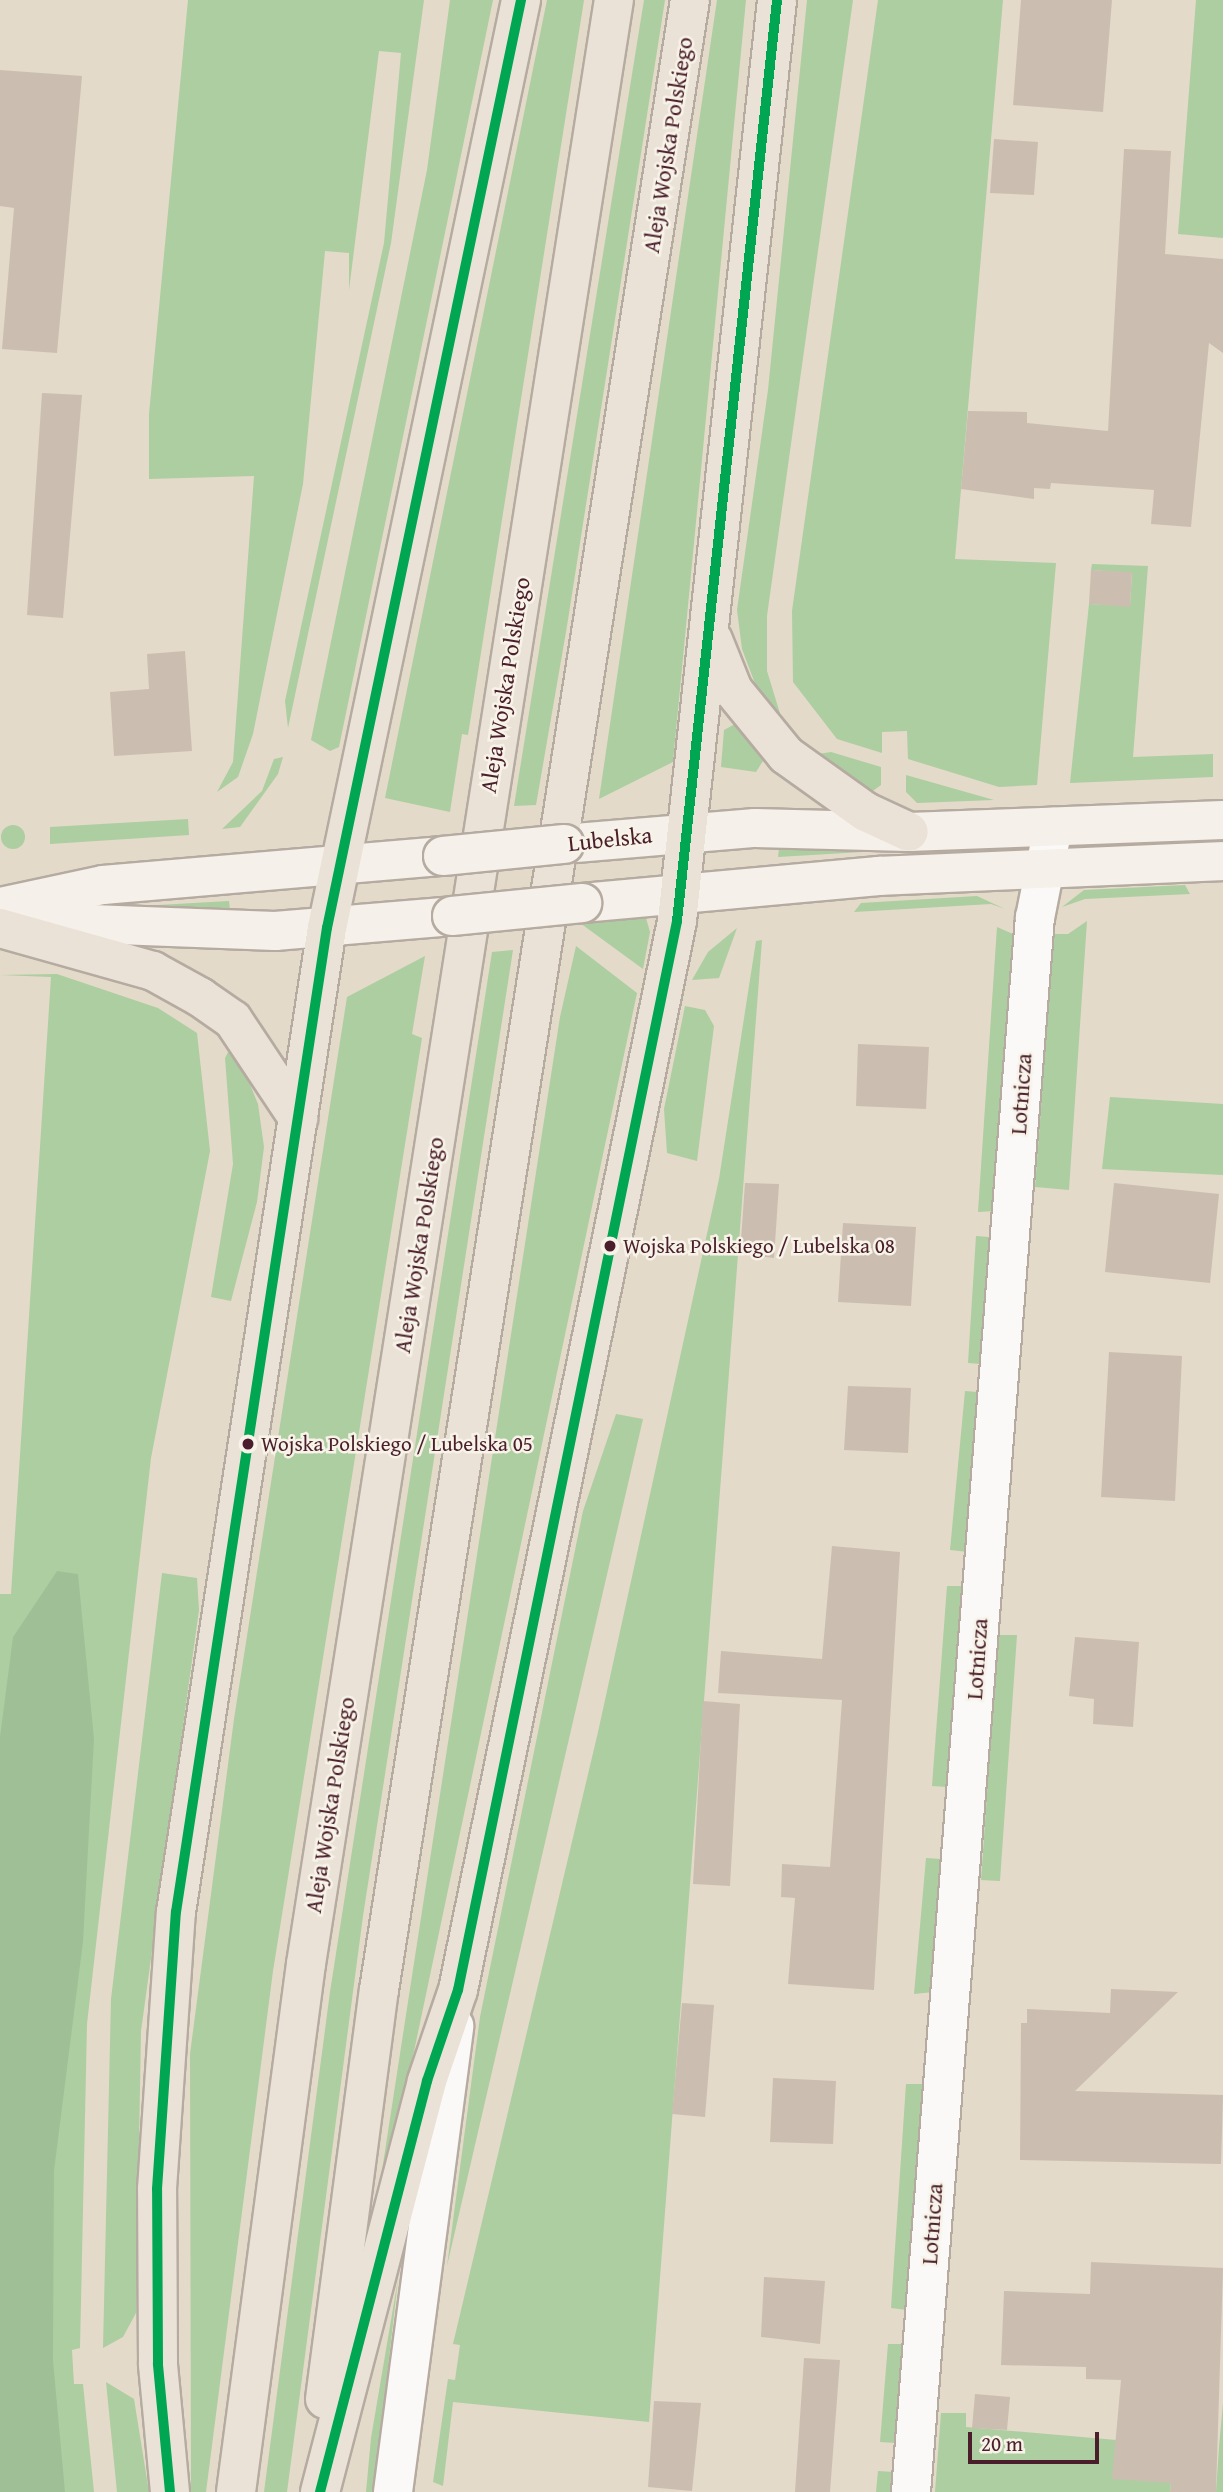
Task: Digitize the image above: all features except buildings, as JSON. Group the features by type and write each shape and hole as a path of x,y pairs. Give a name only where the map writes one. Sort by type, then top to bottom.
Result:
{"main road":[{"path":"170,2492 158,2364 163,2044 178,1899 327,928 522,0"},
{"name":"Aleja Wojska Polskiego","path":"236,2492 306,1965 614,0"},
{"name":"Aleja Wojska Polskiego","path":"317,2492 379,1990 690,0"},
{"path":"317,2492 427,2081 458,1990 682,892 712,636 776,0"},
{"path":"712,636 733,690 786,755 866,812 909,832"},
{"name":"Lubelska","path":"0,907 103,885 443,856 688,831 909,832 1223,820"},
{"path":"0,920 127,930 327,928 682,892 1042,867 1223,860"},
{"path":"0,928 153,971 200,997 233,1020 298,1118"}],"street":[{"name":"Lotnicza","path":"911,2492 1042,867 1053,827"},
{"path":"393,2492 458,1990"}],"green space":[{"path":"188,0 424,0 391,243 288,728 285,701 384,243 401,53 379,51 349,290 349,253 325,251 303,484 253,734 238,777 217,792 233,762 254,476 149,479 149,414"},
{"path":"450,0 493,0 339,747 330,751 311,740 427,170"},
{"path":"547,0 584,0 468,735 462,734 450,812 385,798"},
{"path":"644,0 665,0 567,626 536,805 514,806"},
{"path":"717,0 746,0 673,762 599,799"},
{"path":"807,0 853,0 767,616 767,671 786,733 759,694 742,649 737,610 768,390"},
{"path":"878,0 1003,0 955,559 1056,563 1037,785 999,787 908,759 907,731 882,732 882,753 837,739 793,682 792,611"},
{"path":"1196,0 1223,0 1223,238 1178,234"},
{"path":"1092,564 1148,566 1133,757 1213,754 1213,777 1070,783 1089,604 1130,606 1132,573 1091,570"},
{"path":"735,724 763,761 756,772 721,767 724,730"},
{"path":"831,752 881,767 881,785 870,793 818,754"},
{"path":"283,757 278,774 240,827 222,829 262,791 274,759"},
{"path":"906,775 994,800 917,803 906,792"},
{"path":"188,819 189,835 50,844 50,827"},
{"path":"13,825 24,832 25,837 18,848 13,849 2,842 1,837 8,826"},
{"path":"780,840 879,849 879,851 778,857"},
{"path":"1185,885 1190,894 1085,899 1062,907 1084,890"},
{"path":"977,896 1005,909 991,904 854,912 861,903"},
{"path":"229,901 231,918 106,908"},
{"path":"646,918 650,932 643,969 580,923"},
{"path":"1087,921 1069,1190 1035,1187 1054,934 1068,934"},
{"path":"997,927 1013,934 995,1211 978,1212"},
{"path":"737,928 719,978 692,980 708,952"},
{"path":"762,940 649,2422 453,2402 443,2486 433,2482 448,2379 455,2380 460,2345 453,2344 598,1732 719,1179 756,941"},
{"path":"576,946 637,993 393,2151 381,2177 560,1017"},
{"path":"513,950 363,1916 287,2492 264,2492 330,1992 492,952"},
{"path":"425,956 412,1034 422,1038 273,1971 206,2492 191,2492 190,2054 234,1719 347,997"},
{"path":"57,974 158,1008 197,1033 210,1151 151,1458 87,2024 80,2348 72,2350 74,2384 83,2384 94,2492 0,2492 0,1594 11,1594 51,977 0,975"},
{"path":"685,1006 705,1010 714,1026 697,1161 667,1153 664,1109"},
{"path":"233,1043 258,1104 264,1147 257,1202 231,1301 211,1297 233,1164 225,1058"},
{"path":"1110,1097 1223,1104 1223,1175 1102,1169"},
{"path":"976,1236 989,1237 981,1364 968,1363"},
{"path":"965,1391 977,1392 968,1552 950,1550"},
{"path":"616,1414 643,1419 447,2266 480,2017 583,1511"},
{"path":"57,1571 78,1574 94,1739 83,1942 54,2171 53,2360 65,2492 0,2492 0,1737 13,1637"},
{"path":"162,1573 197,1578 199,1610 141,2031 136,2313 123,2337 103,2348 111,1999"},
{"path":"947,1586 965,1586 948,1787 932,1786"},
{"path":"998,1635 1017,1635 1000,1881 981,1880"},
{"path":"926,1858 941,1859 934,1992 914,1994"},
{"path":"906,2084 925,2084 907,2310 891,2308"},
{"path":"398,2279 374,2492 366,2492 371,2438"},
{"path":"888,2344 906,2344 896,2443 880,2442"},
{"path":"106,2382 134,2399 149,2492 117,2492"},
{"path":"1223,2403 1223,2492 1216,2492 1219,2447"},
{"path":"941,2413 966,2413 966,2427 1116,2440 1171,2483 1170,2492 935,2492"},
{"path":"878,2471 894,2472 893,2492 876,2492"}],"transit line":[{"path":"170,2492 158,2364 157,2189 176,1912 327,928 521,0"},
{"path":"320,2492 427,2081 458,1990 677,921 777,0"}],"place":[{"name":"Wojska Polskiego / Lubelska 08","path":"610,1246"},
{"name":"Wojska Polskiego / Lubelska 05","path":"248,1444"}]}
